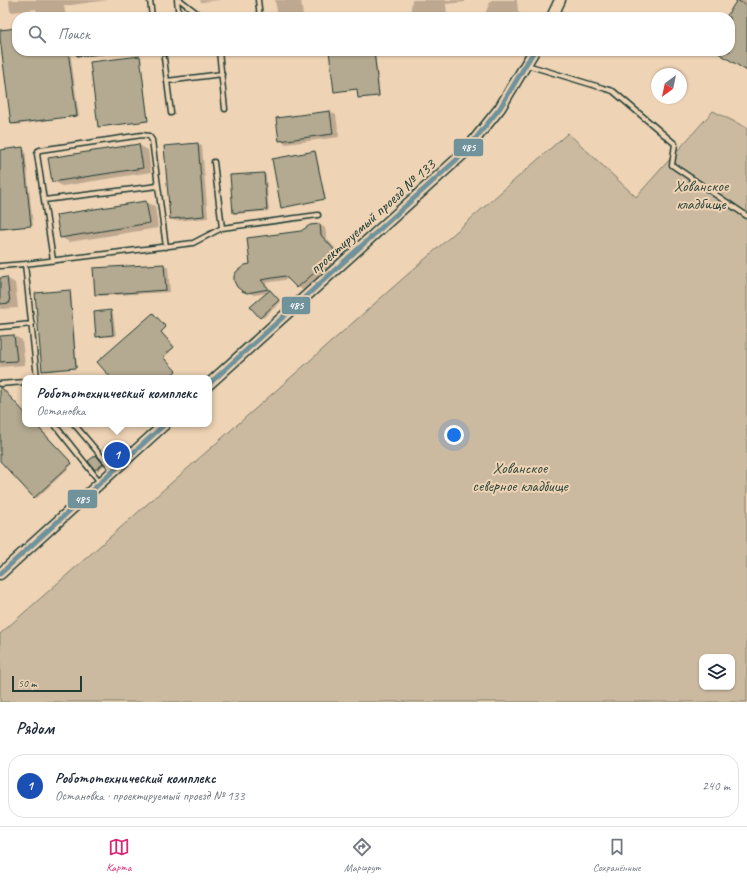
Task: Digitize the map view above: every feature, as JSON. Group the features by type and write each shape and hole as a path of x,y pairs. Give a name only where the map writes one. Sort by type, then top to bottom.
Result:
{"street":[{"path":"554,12 560,0"},
{"name":"проектируемый проезд № 133","path":"212,381 464,153 500,108 531,56"},
{"path":"0,574 162,427"}],"lane":[{"path":"150,0 151,12"},
{"path":"178,0 179,12"},
{"path":"178,0 195,12"},
{"path":"258,0 259,12"},
{"path":"220,56 225,109"},
{"path":"164,58 171,113"},
{"path":"525,65 613,91 675,144 672,166 747,216"},
{"path":"167,80 222,74"},
{"path":"53,260 37,154 38,151 142,135 149,136 152,140 166,246"},
{"path":"214,162 222,228"},
{"path":"44,200 158,186"},
{"path":"0,266 193,243 222,228 318,215"},
{"path":"25,264 37,375"},
{"path":"0,327 32,324"},
{"path":"0,384 22,382"},
{"path":"56,427 100,483"},
{"path":"77,427 114,471"}],"green space":[{"name":"Хованское северное кладбище","path":"713,111 747,128 747,702 0,702 0,634 568,133 636,197"}],"building":[{"path":"737,0 747,6 747,71 723,56 735,56 735,12 729,12"},
{"path":"12,29 12,56 69,56 77,116 11,124 0,30"},
{"path":"140,56 148,121 98,127 90,62"},
{"path":"330,56 375,56 379,96 358,98 357,89 334,92"},
{"path":"330,111 333,134 279,141 276,118"},
{"path":"198,143 204,216 170,219 164,146"},
{"path":"139,144 143,168 52,182 48,158"},
{"path":"23,147 31,226 0,229 0,150"},
{"path":"315,151 325,199 281,208 272,159"},
{"path":"264,173 267,210 233,213 230,175"},
{"path":"146,201 150,223 60,238 56,215"},
{"path":"320,224 321,235 337,253 297,288 285,276 261,280 269,289 247,293 237,287 234,281 234,276 237,271 245,265 250,264 247,238 301,231 310,225"},
{"path":"164,264 166,290 95,295 93,268"},
{"path":"7,277 10,303 0,304 0,278"},
{"path":"70,290 76,368 42,371 35,293"},
{"path":"270,290 279,300 260,318 250,307"},
{"path":"111,310 113,335 96,337 94,312"},
{"path":"153,313 166,327 161,332 174,347 163,357 176,371 171,375 108,375 97,362"},
{"path":"14,335 17,361 0,362 0,336"},
{"path":"1,387 22,410 22,427 38,427 72,463 34,498 0,461"},
{"path":"96,455 103,464 95,470 88,461"}],"transit line":[{"name":"485","path":"212,381 464,153 500,108 531,56"},
{"name":"485","path":"0,574 162,427"}],"place":[{"name":"Робототехнический комплекс","path":"117,455"}],"park label":[{"name":"Хованское кладбище","path":"701,194"}]}
